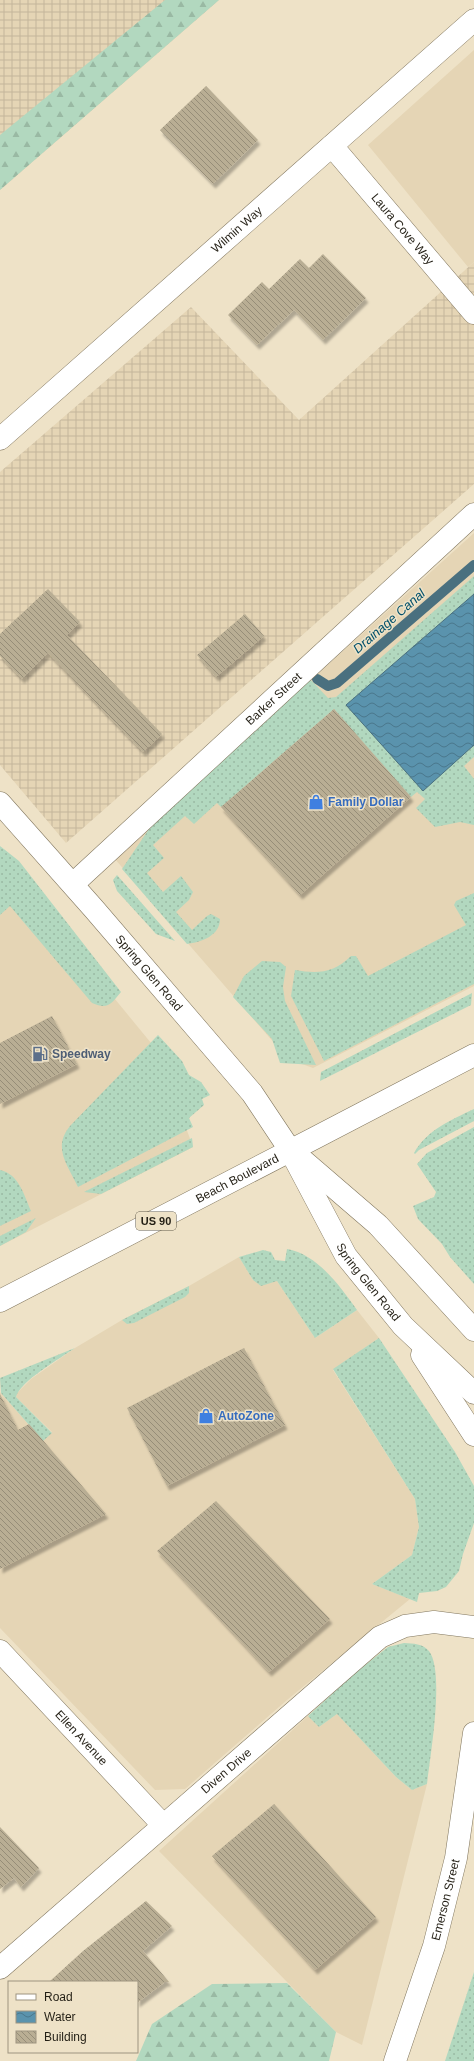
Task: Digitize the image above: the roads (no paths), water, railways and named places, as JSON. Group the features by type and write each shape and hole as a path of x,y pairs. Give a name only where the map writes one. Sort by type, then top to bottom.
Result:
{"main road":[{"name":"Wilmin Way","path":"0,439 474,20"},
{"name":"Laura Cove Way","path":"332,146 474,313"},
{"name":"Barker Street","path":"73,884 474,514"},
{"name":"Spring Glen Road","path":"0,803 73,884 252,1093 290,1150 346,1256 403,1326 474,1393"},
{"name":"Beach Boulevard","path":"0,1301 220,1189 290,1150 474,1055"},
{"name":"Spring Glen Road","path":"290,1150 378,1225 474,1330"},
{"path":"403,1326 474,1435"},
{"name":"Diven Drive","path":"0,1968 380,1637 405,1626 434,1622 474,1627"},
{"name":"Ellen Avenue","path":"0,1651 163,1825"},
{"name":"Emerson Street","path":"395,2061 434,1946 456,1858 474,1733"}],"water":[{"path":"474,594 474,745 423,791 346,705"}],"waterway":[{"name":"Drainage Canal","path":"317,679 328,686 337,683 474,565"}],"place":[{"name":"Family Dollar","path":"316,802"},
{"name":"Speedway","path":"40,1054"},
{"name":"AutoZone","path":"206,1416"}]}
